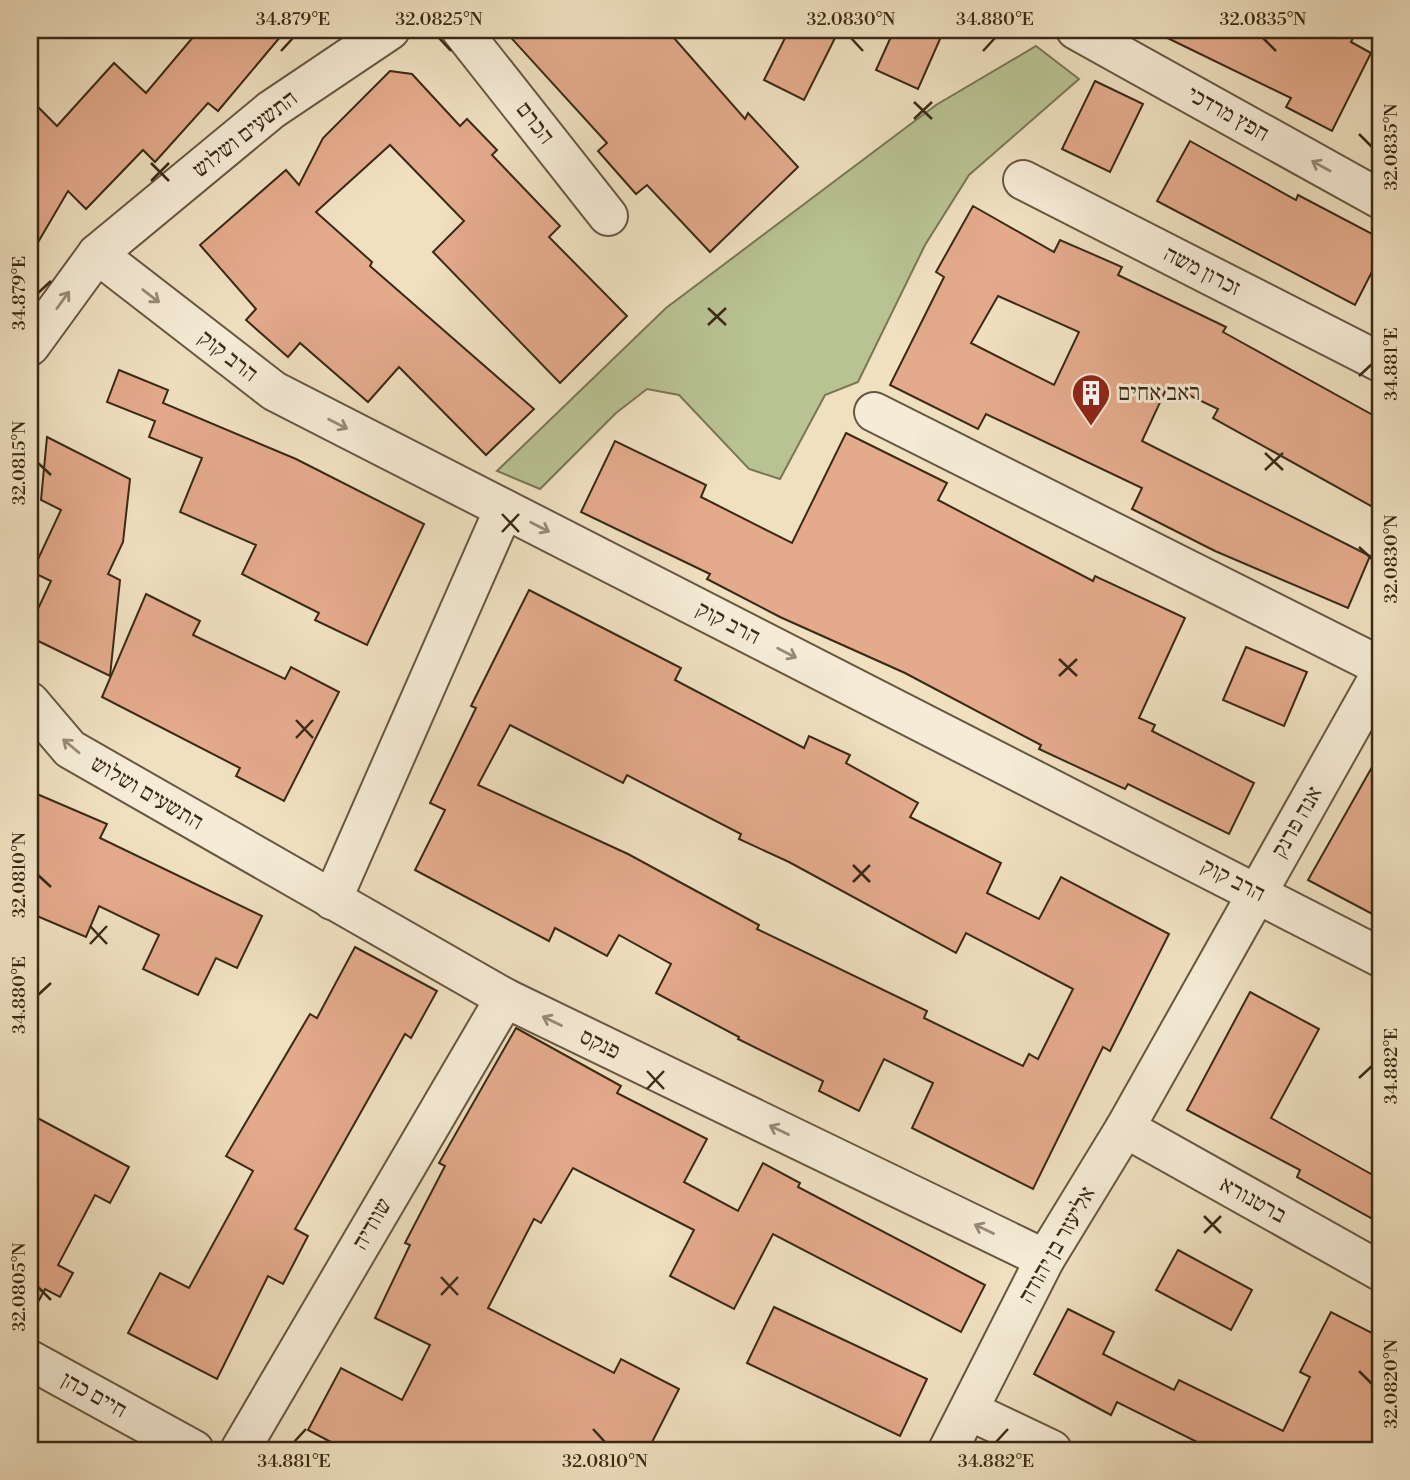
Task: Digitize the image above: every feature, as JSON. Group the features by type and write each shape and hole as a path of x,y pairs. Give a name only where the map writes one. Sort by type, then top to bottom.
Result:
{"street":[{"name":"התשעים ושלוש","path":"30,346 97,254 271,110 390,30"},
{"name":"הכרם","path":"461,30 608,216"},
{"name":"חפץ מרדכי","path":"1076,30 1380,199"},
{"name":"זכרון משה","path":"1023,180 1380,362"},
{"name":"הרב קוק","path":"97,254 274,391 1380,957"},
{"path":"874,412 1380,666"},
{"path":"332,900 504,509"},
{"name":"אנה פרנק","path":"1171,1042 1380,675"},
{"name":"התשעים ושלוש","path":"30,702 70,748 277,869"},
{"name":"פנקס","path":"277,869 505,998 1045,1259"},
{"name":"שוודיה","path":"240,1450 505,998"},
{"name":"אליעזר בן יהודה","path":"948,1450 970,1412 1045,1259 1125,1128 1171,1042"},
{"name":"ברטנורא","path":"1125,1128 1380,1271"},
{"name":"חיים כהן","path":"30,1360 194,1450"},
{"path":"970,1412 1052,1450"}],"green space":[{"path":"1036,46 1079,79 969,175 925,245 858,382 825,395 780,479 749,469 679,395 647,389 616,413 540,489 497,471 666,308 936,105"}],"building":[{"path":"199,30 286,30 218,111 208,103 155,162 143,150 86,209 68,191 30,256 30,99 57,126 114,63 146,93"},
{"path":"504,30 667,30 745,119 748,113 798,167 710,252 647,185 636,194 598,151 607,143"},
{"path":"789,30 839,30 804,100 764,80"},
{"path":"894,30 944,30 918,89 876,70"},
{"path":"1151,30 1357,30 1351,42 1371,53 1332,131 1286,107 1291,98"},
{"path":"390,71 412,74 460,126 467,119 497,150 492,155 560,226 549,237 627,316 560,383 433,252 464,221 390,145 316,212 372,262 370,266 534,409 486,455 399,367 368,402 300,343 288,357 246,320 256,309 200,245 286,170 299,185 323,138"},
{"path":"1095,81 1143,104 1110,172 1062,149"},
{"path":"1190,141 1296,200 1298,195 1380,238 1380,256 1355,305 1157,201"},
{"path":"973,206 1054,252 1060,240 1122,267 1118,275 1226,327 1223,332 1380,419 1380,511 1213,418 1218,409 1168,385 1142,441 1370,556 1348,608 1215,551 1132,509 1142,488 986,414 978,429 890,385 944,277 936,272","holes":["998,296 1079,332 1054,385 971,343"]},
{"path":"119,370 168,390 163,403 296,459 424,524 367,645 315,620 319,613 242,574 256,545 180,512 202,458 149,437 155,421 107,402"},
{"path":"846,433 947,483 938,500 1093,581 1095,576 1185,618 1139,718 1155,725 1152,731 1254,783 1229,834 1128,784 1125,789 1039,749 1041,745 905,673 780,617 707,579 710,574 581,512 615,441 706,485 701,497 792,543"},
{"path":"47,437 130,479 123,542 108,574 120,580 110,676 30,637 30,626 51,581 32,572 61,510 41,500"},
{"path":"529,590 681,668 675,680 804,748 809,736 850,755 846,763 918,803 910,817 1001,863 987,893 1039,919 1061,877 1169,934 1110,1051 1103,1047 1033,1189 912,1128 933,1083 884,1059 859,1111 819,1091 823,1081 738,1039 739,1037 656,993 671,964 619,935 607,956 555,928 549,941 415,870 445,810 430,803 476,708 471,706","holes":["510,725 623,783 627,775 741,834 739,839 789,862 956,953 966,933 1073,989 1038,1059 1029,1054 1023,1066 924,1018 927,1011 757,929 759,925 628,854 478,785"]},
{"path":"146,594 200,621 193,635 285,679 291,667 339,692 284,801 236,776 240,768 102,697"},
{"path":"1246,647 1307,672 1284,726 1223,700"},
{"path":"1380,753 1380,918 1308,880"},
{"path":"30,791 107,824 100,838 262,916 237,968 216,958 198,995 143,969 159,935 99,906 86,937 30,913"},
{"path":"355,947 437,991 411,1038 405,1034 295,1229 308,1236 283,1284 268,1276 217,1379 128,1333 160,1273 189,1288 253,1171 226,1156 310,1014 317,1018"},
{"path":"1250,992 1319,1029 1271,1118 1380,1179 1380,1223 1297,1177 1300,1170 1187,1110"},
{"path":"516,1028 621,1086 617,1093 707,1139 684,1182 738,1211 763,1163 800,1183 798,1187 985,1285 961,1332 773,1234 734,1309 670,1276 694,1230 573,1168 541,1223 534,1219 488,1308 614,1373 621,1359 679,1389 648,1450 346,1450 308,1430 341,1368 402,1400 430,1345 375,1318 410,1245 405,1243 445,1166 439,1163"},
{"path":"30,1114 129,1167 110,1203 95,1195 58,1265 73,1273 60,1297 45,1289 30,1317"},
{"path":"1178,1250 1252,1290 1231,1330 1156,1290"},
{"path":"774,1307 927,1379 900,1436 747,1363"},
{"path":"1068,1309 1114,1332 1103,1354 1174,1390 1179,1380 1283,1431 1310,1377 1300,1372 1331,1312 1380,1337 1380,1450 1213,1450 1117,1402 1111,1415 1034,1374"}],"place":[{"name":"ראב אחים","path":"1091,427"}]}
